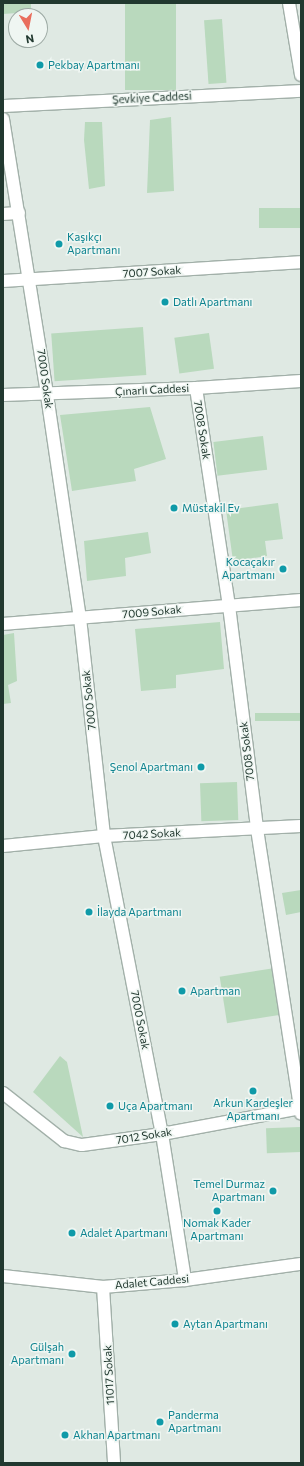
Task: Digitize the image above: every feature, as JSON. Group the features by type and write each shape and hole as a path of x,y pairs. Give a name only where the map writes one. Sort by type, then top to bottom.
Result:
{"street":[{"path":"289,3 301,75"},
{"name":"Şevkiye Caddesi","path":"3,106 301,91"},
{"name":"7000 Sokak","path":"3,119 48,395 80,618 104,836 162,1134 184,1280"},
{"path":"3,214 19,213"},
{"name":"7007 Sokak","path":"3,281 301,262"},
{"name":"Çınarlı Caddesi","path":"3,395 48,395 301,381"},
{"name":"7008 Sokak","path":"196,388 229,606 257,829 301,1110"},
{"name":"7009 Sokak","path":"3,624 301,600"},
{"name":"7042 Sokak","path":"3,846 104,836 301,826"},
{"name":"7012 Sokak","path":"3,1092 71,1144 82,1145 162,1134 301,1110"},
{"name":"Adalet Caddesi","path":"3,1276 104,1287 184,1280 301,1264"},
{"name":"11017 Sokak","path":"104,1287 114,1463"}],"green space":[{"path":"3,3 31,3 31,8 8,8 8,14 3,14"},
{"path":"125,3 176,3 176,90 125,90"},
{"path":"222,19 226,83 209,84 204,20"},
{"path":"171,117 174,191 147,193 150,120"},
{"path":"85,122 102,122 105,186 89,189 84,140"},
{"path":"259,208 301,208 301,228 259,228"},
{"path":"143,327 146,375 55,381 51,333"},
{"path":"209,333 214,369 179,374 174,338"},
{"path":"150,407 166,459 134,469 136,481 72,491 60,415"},
{"path":"263,436 267,470 218,476 213,442"},
{"path":"278,503 283,539 265,541 267,556 233,561 226,510"},
{"path":"148,532 151,553 125,558 126,576 87,581 84,541"},
{"path":"220,622 224,669 176,675 176,688 141,691 135,629"},
{"path":"14,633 17,681 8,685 11,703 3,704 3,635"},
{"path":"255,713 301,713 301,721 255,721"},
{"path":"237,782 238,820 201,821 200,783"},
{"path":"301,890 301,912 286,915 282,893"},
{"path":"275,968 282,1014 227,1023 220,977"},
{"path":"60,1056 67,1062 83,1137 33,1092"},
{"path":"300,1127 301,1152 267,1153 266,1128"}],"place":[{"name":"Pekbay Apartmanı","path":"40,65"},
{"name":"Kaşıkçı Apartmanı","path":"59,244"},
{"name":"Datlı Apartmanı","path":"165,302"},
{"name":"Müstakil Ev","path":"174,508"},
{"name":"Kocaçakır Apartmanı","path":"283,569"},
{"name":"Şenol Apartmanı","path":"201,767"},
{"name":"İlayda Apartmanı","path":"89,912"},
{"name":"Apartman","path":"182,991"},
{"name":"Arkun Kardeşler Apartmanı","path":"253,1091"},
{"name":"Uça Apartmanı","path":"110,1106"},
{"name":"Temel Durmaz Apartmanı","path":"273,1191"},
{"name":"Nomak Kader Apartmanı","path":"217,1211"},
{"name":"Adalet Apartmanı","path":"72,1233"},
{"name":"Aytan Apartmanı","path":"175,1324"},
{"name":"Gülşah Apartmanı","path":"72,1354"},
{"name":"Panderma Apartmanı","path":"160,1422"},
{"name":"Akhan Apartmanı","path":"65,1435"}]}
